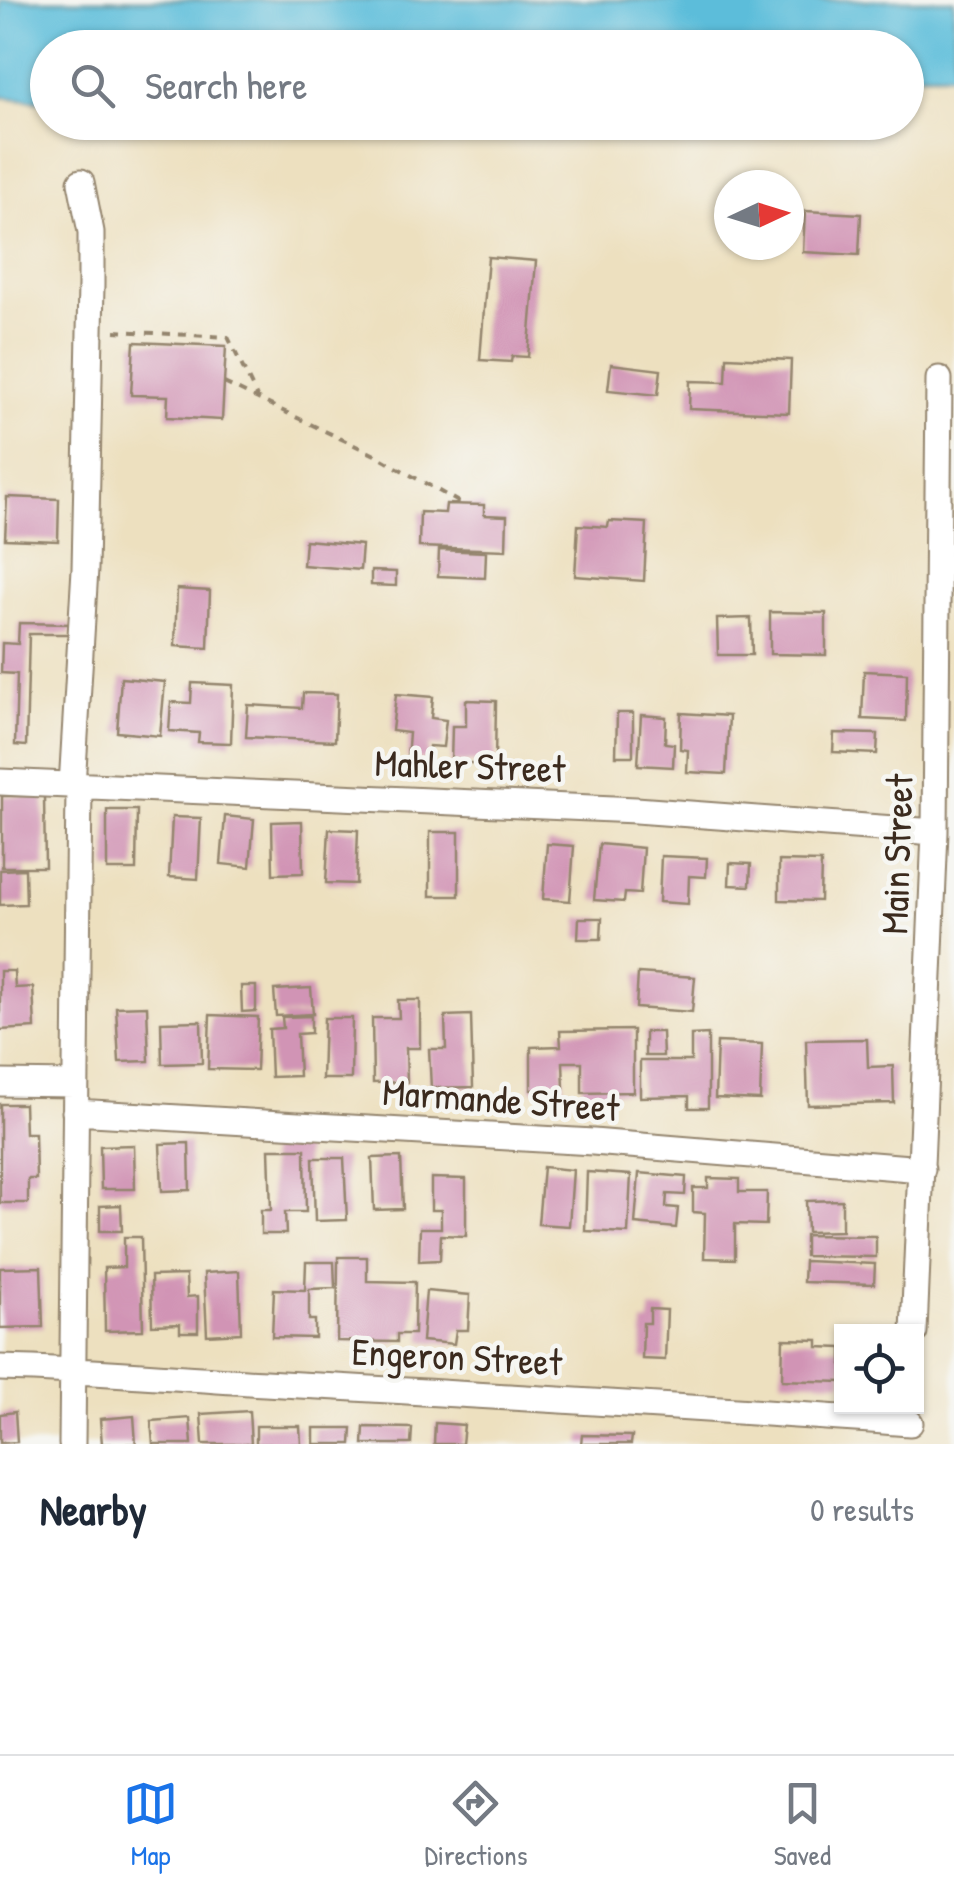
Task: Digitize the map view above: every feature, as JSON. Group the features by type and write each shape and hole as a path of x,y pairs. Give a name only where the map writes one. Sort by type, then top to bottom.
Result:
{"street":[{"path":"72,1444 75,786 90,330 90,232 81,182"},
{"name":"Main Street","path":"914,1324 936,832 939,379"},
{"name":"Mahler Street","path":"0,782 636,810 936,832"},
{"path":"0,1082 75,1084"},
{"name":"Marmande Street","path":"75,1112 593,1142 922,1169"},
{"name":"Engeron Street","path":"0,1368 626,1402 910,1424"}],"path":[{"path":"90,330 228,337 258,399"},
{"path":"224,382 375,455 462,504"}],"water":[{"path":"0,0 954,0 954,74 924,74 924,30 30,30 30,100 0,97"}],"building":[{"path":"805,211 861,214 859,255 804,252"},
{"path":"488,257 536,261 528,357 512,356 511,362 480,360"},
{"path":"134,342 226,346 222,420 167,417 168,396 131,395"},
{"path":"727,357 791,360 789,413 689,409 690,381 726,382"},
{"path":"611,364 661,370 658,395 608,390"},
{"path":"7,497 59,499 58,541 5,539"},
{"path":"446,504 484,505 484,515 507,516 506,550 419,547 420,512 445,513"},
{"path":"609,521 647,523 644,581 575,576 578,525 608,527"},
{"path":"305,540 362,545 360,570 303,565"},
{"path":"439,550 486,552 485,578 438,576"},
{"path":"371,571 396,572 396,586 371,585"},
{"path":"177,589 210,591 208,648 175,646"},
{"path":"770,612 826,613 826,655 770,654"},
{"path":"751,618 752,655 718,655 717,619"},
{"path":"19,623 71,624 71,634 29,634 26,746 15,745 17,674 1,673 2,643 18,644"},
{"path":"864,671 907,673 906,721 862,719"},
{"path":"121,678 165,682 160,736 117,732"},
{"path":"192,683 233,685 231,743 198,742 199,733 169,731 171,702 191,703"},
{"path":"303,693 337,694 335,741 246,737 248,705 302,708"},
{"path":"396,694 433,697 431,718 446,720 443,747 429,746 428,760 407,758 409,733 392,731"},
{"path":"466,700 496,701 495,763 451,763 452,726 466,726"},
{"path":"617,713 633,713 633,756 616,756"},
{"path":"681,713 729,716 726,774 687,772 688,750 680,749"},
{"path":"641,715 666,717 665,743 674,744 673,767 638,765"},
{"path":"834,733 878,734 877,754 833,752"},
{"path":"2,796 44,796 45,867 2,867"},
{"path":"107,810 137,810 136,870 107,870"},
{"path":"225,816 254,819 250,867 221,864"},
{"path":"172,817 201,818 198,879 169,877"},
{"path":"302,821 303,873 273,874 272,822"},
{"path":"329,829 358,830 356,884 326,883"},
{"path":"430,832 459,832 459,896 430,896"},
{"path":"547,844 574,846 570,901 543,899"},
{"path":"599,844 643,848 640,894 625,893 624,902 594,900"},
{"path":"661,856 707,858 706,877 689,876 688,904 659,902"},
{"path":"779,861 821,862 820,901 779,900"},
{"path":"730,863 751,864 750,886 729,885"},
{"path":"25,869 26,904 0,905 0,870"},
{"path":"579,918 602,918 601,939 578,939"},
{"path":"0,971 14,971 15,988 33,987 35,1028 0,1030"},
{"path":"638,973 695,977 692,1012 636,1008"},
{"path":"241,986 256,986 256,1011 242,1012"},
{"path":"311,988 313,1014 276,1016 274,990"},
{"path":"398,1000 420,1000 420,1048 406,1048 407,1082 373,1083 372,1018 399,1018"},
{"path":"147,1006 149,1061 119,1062 116,1007"},
{"path":"210,1015 258,1017 256,1070 208,1069"},
{"path":"471,1015 473,1087 431,1088 429,1049 446,1049 445,1016"},
{"path":"311,1016 311,1033 297,1034 299,1076 271,1077 269,1029 283,1028 282,1017"},
{"path":"324,1018 352,1018 351,1079 322,1079"},
{"path":"201,1021 202,1063 162,1064 161,1022"},
{"path":"633,1030 633,1092 582,1093 582,1062 563,1062 564,1089 531,1090 531,1047 561,1046 560,1031"},
{"path":"645,1032 662,1032 663,1056 645,1056"},
{"path":"708,1034 708,1108 689,1108 689,1096 640,1097 640,1061 691,1061 691,1035"},
{"path":"867,1039 868,1067 893,1066 894,1103 808,1105 806,1040"},
{"path":"717,1042 762,1044 760,1100 715,1098"},
{"path":"0,1104 24,1104 25,1133 35,1133 36,1179 28,1179 28,1203 0,1203"},
{"path":"189,1143 190,1190 162,1191 160,1144"},
{"path":"134,1145 135,1189 101,1189 100,1146"},
{"path":"269,1149 305,1149 306,1212 285,1212 286,1234 261,1234 261,1210 271,1210"},
{"path":"401,1157 403,1209 374,1210 372,1158"},
{"path":"313,1158 344,1158 347,1220 315,1221"},
{"path":"543,1167 573,1170 569,1226 538,1224"},
{"path":"587,1172 631,1175 628,1233 585,1231"},
{"path":"639,1173 686,1177 685,1195 667,1194 666,1207 678,1208 676,1228 635,1224"},
{"path":"431,1178 466,1179 466,1236 441,1235 440,1260 419,1261 420,1228 441,1228 441,1210 431,1210"},
{"path":"708,1178 739,1179 739,1192 767,1192 766,1225 735,1224 735,1259 704,1258 705,1213 693,1212 693,1188 708,1188"},
{"path":"842,1200 842,1231 807,1232 806,1201"},
{"path":"121,1205 122,1231 100,1231 100,1206"},
{"path":"805,1235 876,1236 876,1257 805,1256"},
{"path":"124,1237 141,1237 143,1330 105,1331 104,1268 124,1267"},
{"path":"338,1257 367,1257 367,1281 415,1282 414,1334 397,1334 397,1342 337,1341"},
{"path":"804,1261 875,1264 874,1284 803,1282"},
{"path":"306,1262 334,1262 335,1288 309,1289 309,1320 315,1320 315,1338 272,1337 274,1289 305,1290"},
{"path":"41,1267 43,1327 0,1328 0,1268"},
{"path":"239,1271 241,1333 207,1335 204,1273"},
{"path":"186,1275 187,1297 198,1296 198,1332 180,1332 180,1324 152,1325 151,1276"},
{"path":"426,1291 470,1295 468,1330 456,1330 454,1344 422,1341"},
{"path":"650,1309 667,1310 665,1360 642,1359 643,1323 650,1323"},
{"path":"783,1339 818,1340 818,1347 834,1348 834,1382 782,1380"},
{"path":"249,1411 251,1444 203,1444 201,1414"},
{"path":"15,1412 17,1442 0,1443 0,1414"},
{"path":"134,1416 136,1444 102,1444 100,1419"},
{"path":"190,1418 192,1444 153,1444 151,1421"},
{"path":"435,1423 464,1425 462,1444 434,1444"},
{"path":"256,1426 300,1426 301,1444 256,1444"},
{"path":"364,1427 412,1428 411,1444 363,1444"},
{"path":"314,1428 352,1428 351,1444 314,1444"},
{"path":"582,1435 632,1436 631,1444 581,1444"}]}
